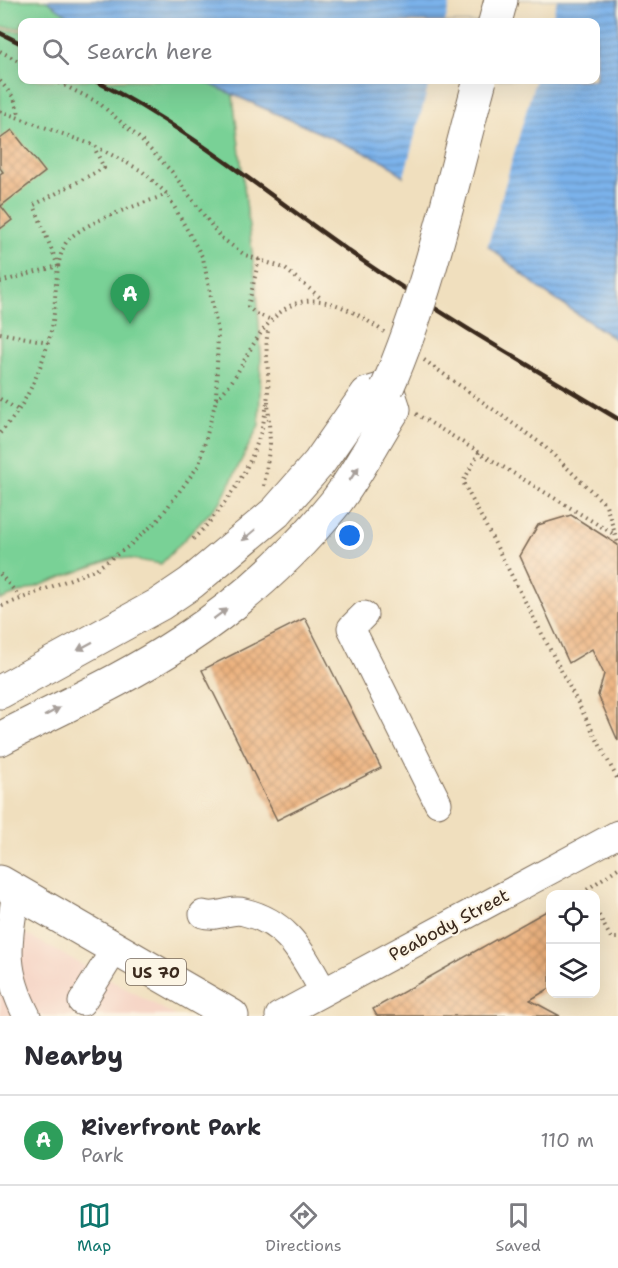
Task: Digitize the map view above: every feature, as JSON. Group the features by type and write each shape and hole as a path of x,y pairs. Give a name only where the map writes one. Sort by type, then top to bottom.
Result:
{"main road":[{"path":"496,18 501,0"},
{"path":"0,739 180,643 222,614 304,540 337,500 394,409 389,394 425,285 479,84"},
{"path":"0,692 160,604 191,583 270,502 319,463 368,394 389,394"},
{"name":"US 70","path":"8,887 232,1016"}],"street":[{"path":"270,502 304,540"},
{"path":"364,615 351,628 438,803"},
{"name":"Peabody Street","path":"279,1016 618,834"},
{"path":"8,887 5,970 27,1016"},
{"path":"203,914 214,917 244,912 283,930 297,945 324,992"},
{"path":"82,1002 114,949"}],"path":[{"path":"0,51 18,61"},
{"path":"0,81 14,98 20,117"},
{"path":"62,84 99,103 130,130 172,172 220,237 245,255 284,268 323,300"},
{"path":"0,111 93,145 142,171 167,194 203,258 218,332 216,400 199,465 158,520 129,546 96,569 20,597 0,607"},
{"path":"58,266 34,205 104,168 93,145"},
{"path":"0,433 18,410 40,373 53,324 58,266 69,238 104,219 167,194"},
{"path":"259,259 248,306 256,314 271,322"},
{"path":"0,282 58,266"},
{"path":"216,400 230,386 250,349 271,322 293,305 323,300 343,305 394,339"},
{"path":"270,502 266,341 271,322"},
{"path":"0,333 48,342"},
{"path":"422,359 543,445 606,505 618,543"},
{"path":"193,539 216,516 246,469 259,437 268,394"},
{"path":"389,394 616,535"},
{"path":"0,399 18,410"},
{"path":"479,452 463,482 618,780"},
{"path":"0,574 20,597"},
{"path":"586,890 618,868"},
{"path":"600,917 611,938 618,938"}],"shaded area":[{"path":"0,917 26,934 176,1016 0,1016"}],"green space":[{"path":"0,0 46,0 72,18 18,18 18,28 0,27"},
{"path":"0,30 18,31 18,84 231,84 257,292 261,356 259,425 221,501 161,564 118,557 0,600"}],"water":[{"path":"46,0 618,0 618,341 544,292 386,162 209,84 600,84 600,18 72,18"}],"pier":[{"path":"451,0 557,0 552,18 446,18"},
{"path":"429,84 534,84 487,248 403,180"}],"building":[{"path":"12,130 45,172 1,206 12,220 0,229 0,174 3,172 0,168 0,139"},
{"path":"571,515 618,545 618,741 598,695 604,674 592,649 569,663 520,556 538,525"},
{"path":"305,618 381,768 277,820 202,670"},
{"path":"546,911 546,990 530,1000 560,1016 377,1016 373,1009"}],"railway":[{"path":"0,33 18,42"},
{"path":"101,84 200,144 397,284 618,419"}],"place":[{"name":"Riverfront Park","path":"130,324"}]}
